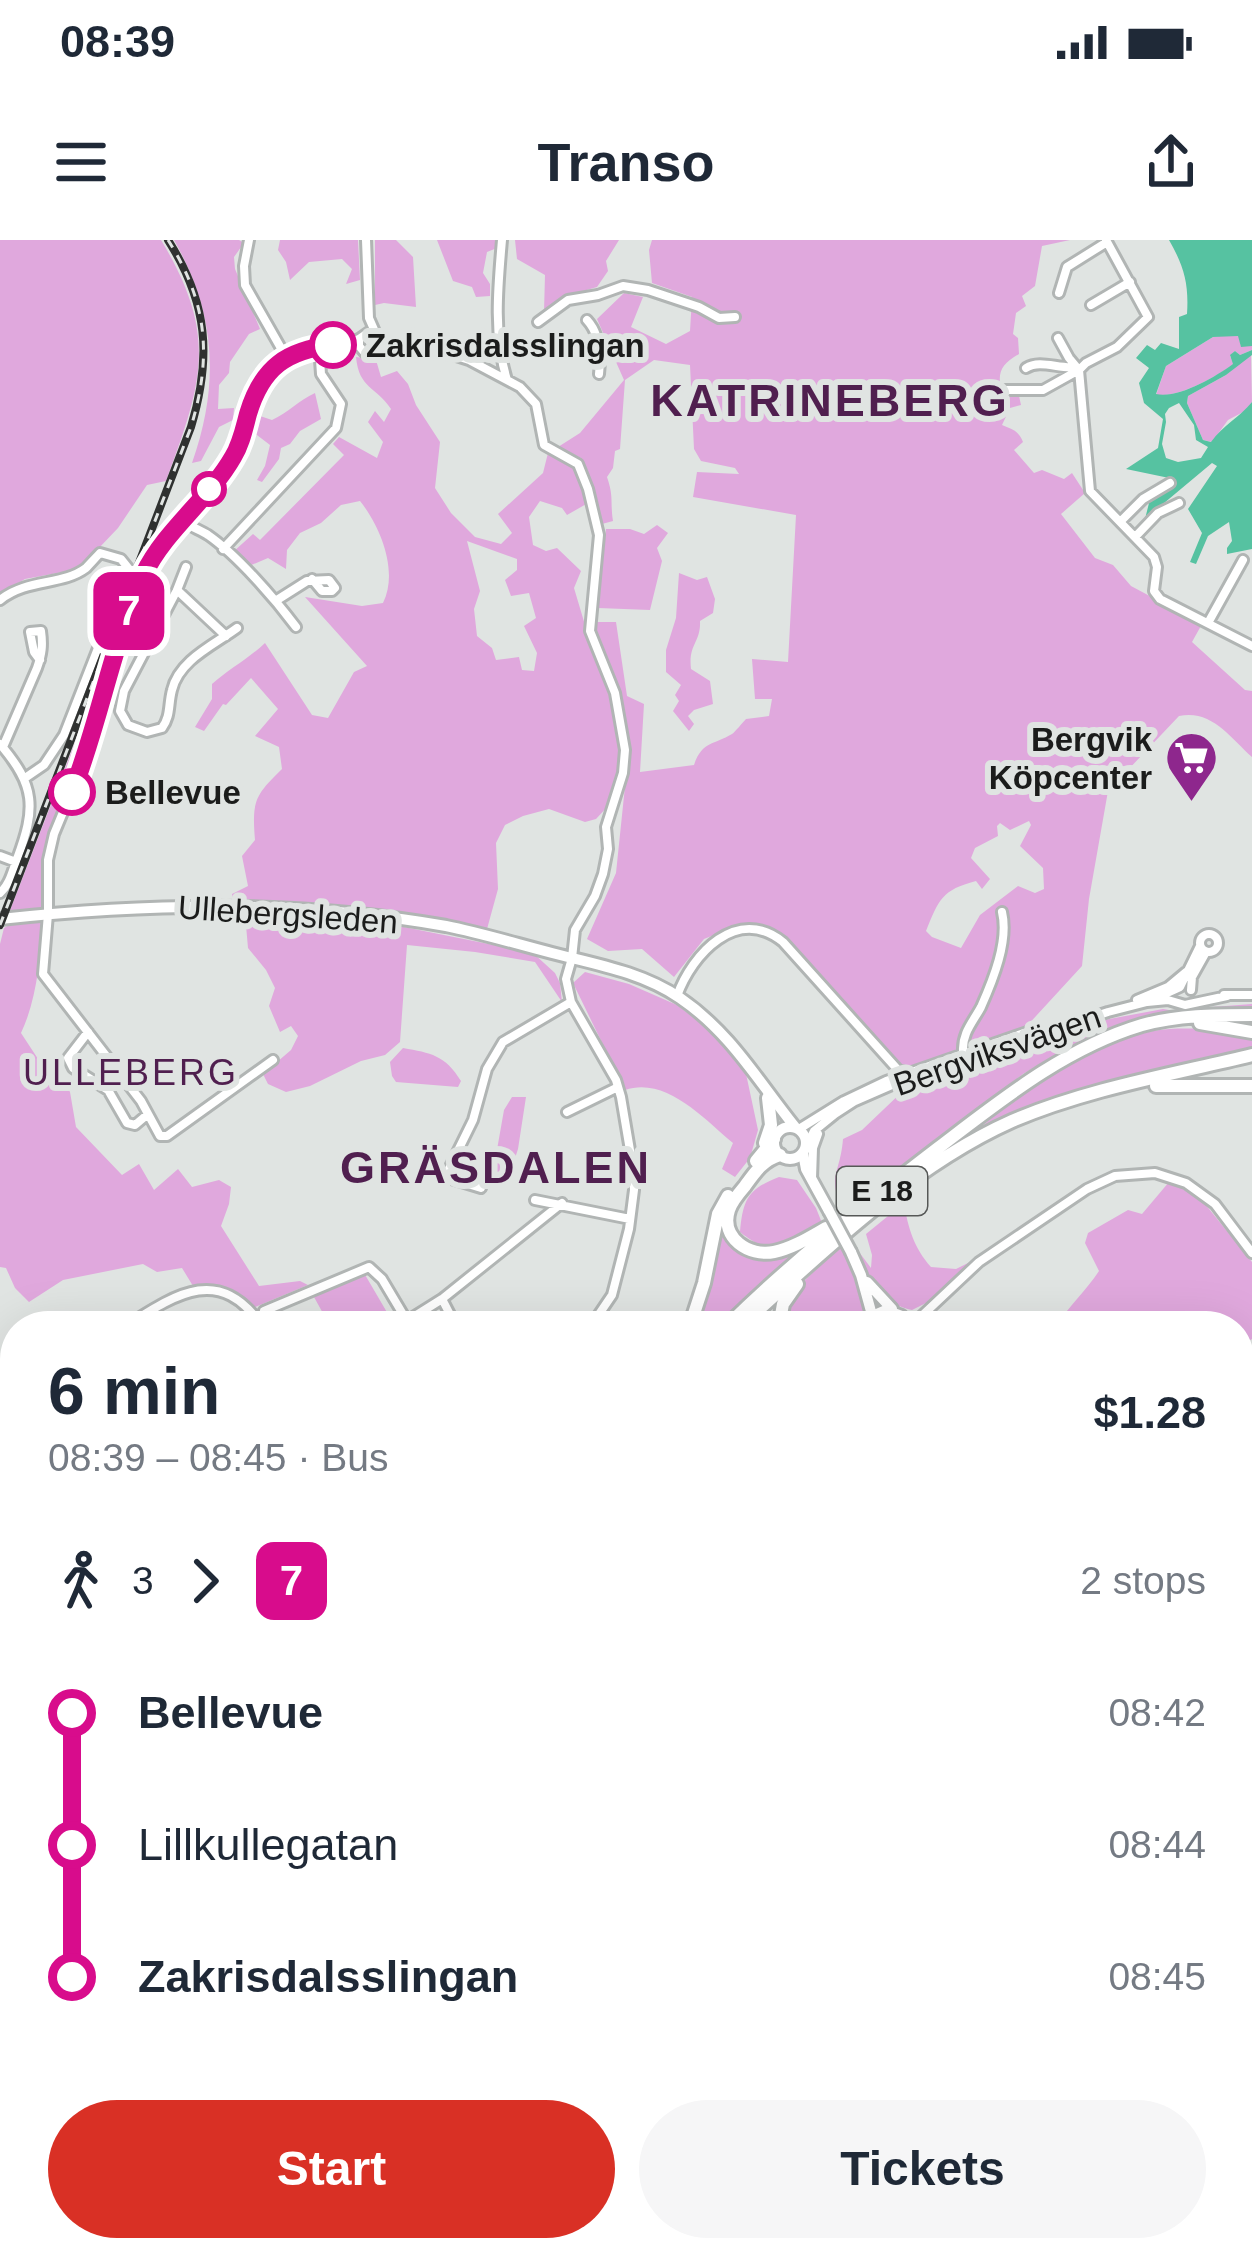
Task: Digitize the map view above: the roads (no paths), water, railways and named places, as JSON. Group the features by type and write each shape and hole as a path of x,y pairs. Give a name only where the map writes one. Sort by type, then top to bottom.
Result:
{"highway":[{"name":"E 18","path":"745,1311 1029,1082 1067,1057 1126,1031 1180,1018 1252,1015"},
{"path":"1126,1031 1199,1023 1252,1032"},
{"name":"E 18","path":"757,1311 857,1218 991,1131 1049,1107 1252,1055"},
{"path":"1125,1087 1252,1086"},
{"path":"758,1158 771,1125 769,1098"},
{"path":"695,1311 718,1214 776,1135"},
{"path":"783,1157 765,1162 731,1204 729,1229 741,1246 755,1253 781,1251 857,1218"},
{"path":"782,1311 792,1289 857,1218"}],"main road":[{"name":"Ullebergsleden","path":"0,919 159,906 370,915 449,927 572,958 648,980 703,1015 725,1036 796,1128"},
{"name":"Ullebergsleden","path":"761,1081 778,1118 776,1135"},
{"path":"828,1209 783,1157 776,1135 786,1127 805,1136 804,1163 812,1178 828,1209 850,1252 861,1275 868,1311"},
{"path":"783,1157 804,1150"},
{"path":"861,1275 895,1310"}],"street":[{"path":"249,240 244,285 286,357"},
{"path":"360,340 368,353 374,353 378,340 369,318 366,240"},
{"path":"502,240 498,342 507,380"},
{"path":"1005,390 1043,389 1117,347 1148,317 1106,241 1067,267 1059,293"},
{"path":"613,278 620,287"},
{"path":"1091,305 1130,282"},
{"path":"538,322 568,300 620,287 648,290 718,319 735,316"},
{"path":"360,340 369,318"},
{"path":"587,320 598,343 598,374"},
{"path":"273,1060 167,1136 160,1136 43,974 47,860 145,573 229,465 272,368 301,350 360,340 369,332 378,340 433,348 469,360 520,387 536,404 544,445 578,464 599,535 590,632 615,693 624,740 623,772 605,832 608,849 603,874 575,929 566,979 571,1002 618,1087 633,1168 630,1219 612,1295 601,1311"},
{"path":"1058,338 1077,368 1090,491 1154,557 1154,591 1160,599 1252,646"},
{"path":"224,549 336,428 341,404 321,374 319,346"},
{"path":"1026,368 1036,364 1077,368"},
{"path":"1119,522 1170,482"},
{"path":"1135,537 1158,513 1179,502"},
{"path":"183,520 224,549 277,601 296,627"},
{"path":"0,600 25,585 72,575 100,554 121,559 129,569 64,735 44,765 26,778"},
{"path":"1208,623 1243,560"},
{"path":"186,567 126,687 120,711 128,725 158,731 169,718 177,676 188,662 238,628"},
{"path":"277,601 312,579"},
{"path":"177,590 226,636"},
{"path":"0,893 8,884 31,815 26,778 2,746 40,660"},
{"path":"105,682 126,687"},
{"path":"0,856 16,862"},
{"name":"Bergviksvägen","path":"964,1056 963,1040 980,1010 1004,934 1002,912"},
{"path":"677,996 685,974 712,943 747,928 763,930 783,942 898,1070 907,1072"},
{"path":"1124,1003 1168,988 1203,949 1186,993"},
{"path":"1186,993 1194,961"},
{"name":"Bergviksvägen","path":"796,1128 907,1072 1147,1002 1185,1005 1186,993"},
{"name":"Bergviksvägen","path":"804,1150 824,1122 885,1087 1084,1013 1186,993 1252,994"},
{"path":"482,1188 446,1178 472,1120 487,1069 503,1042 571,1002"},
{"path":"88,1032 68,1058 73,1068 107,1090 128,1123 135,1125 148,1114"},
{"path":"886,1081 888,1058"},
{"path":"567,1112 618,1087"},
{"path":"812,1178 813,1148 824,1122"},
{"path":"924,1311 1011,1239 1087,1189 1128,1173 1174,1178 1200,1192 1215,1204 1252,1253"},
{"path":"535,1200 630,1219"},
{"path":"423,1311 562,1204"},
{"path":"264,1311 369,1267 401,1311"},
{"path":"149,1311 173,1296 224,1290 252,1311"},
{"path":"442,1299 448,1311"},
{"path":"916,1311 933,1302"},
{"path":"880,1311 901,1311"}],"railway":[{"path":"0,925 198,401 203,354 198,308 168,240"}],"place":[{"name":"Zakrisdalsslingan","path":"333,345"},
{"name":"Bellevue","path":"72,792"},
{"name":"Bergvik Köpcenter","path":"1191,804"}],"district":[{"name":"KATRINEBERG","path":"830,400"},
{"name":"ULLEBERG","path":"131,1072"},
{"name":"GRÄSDALEN","path":"496,1167"}]}
